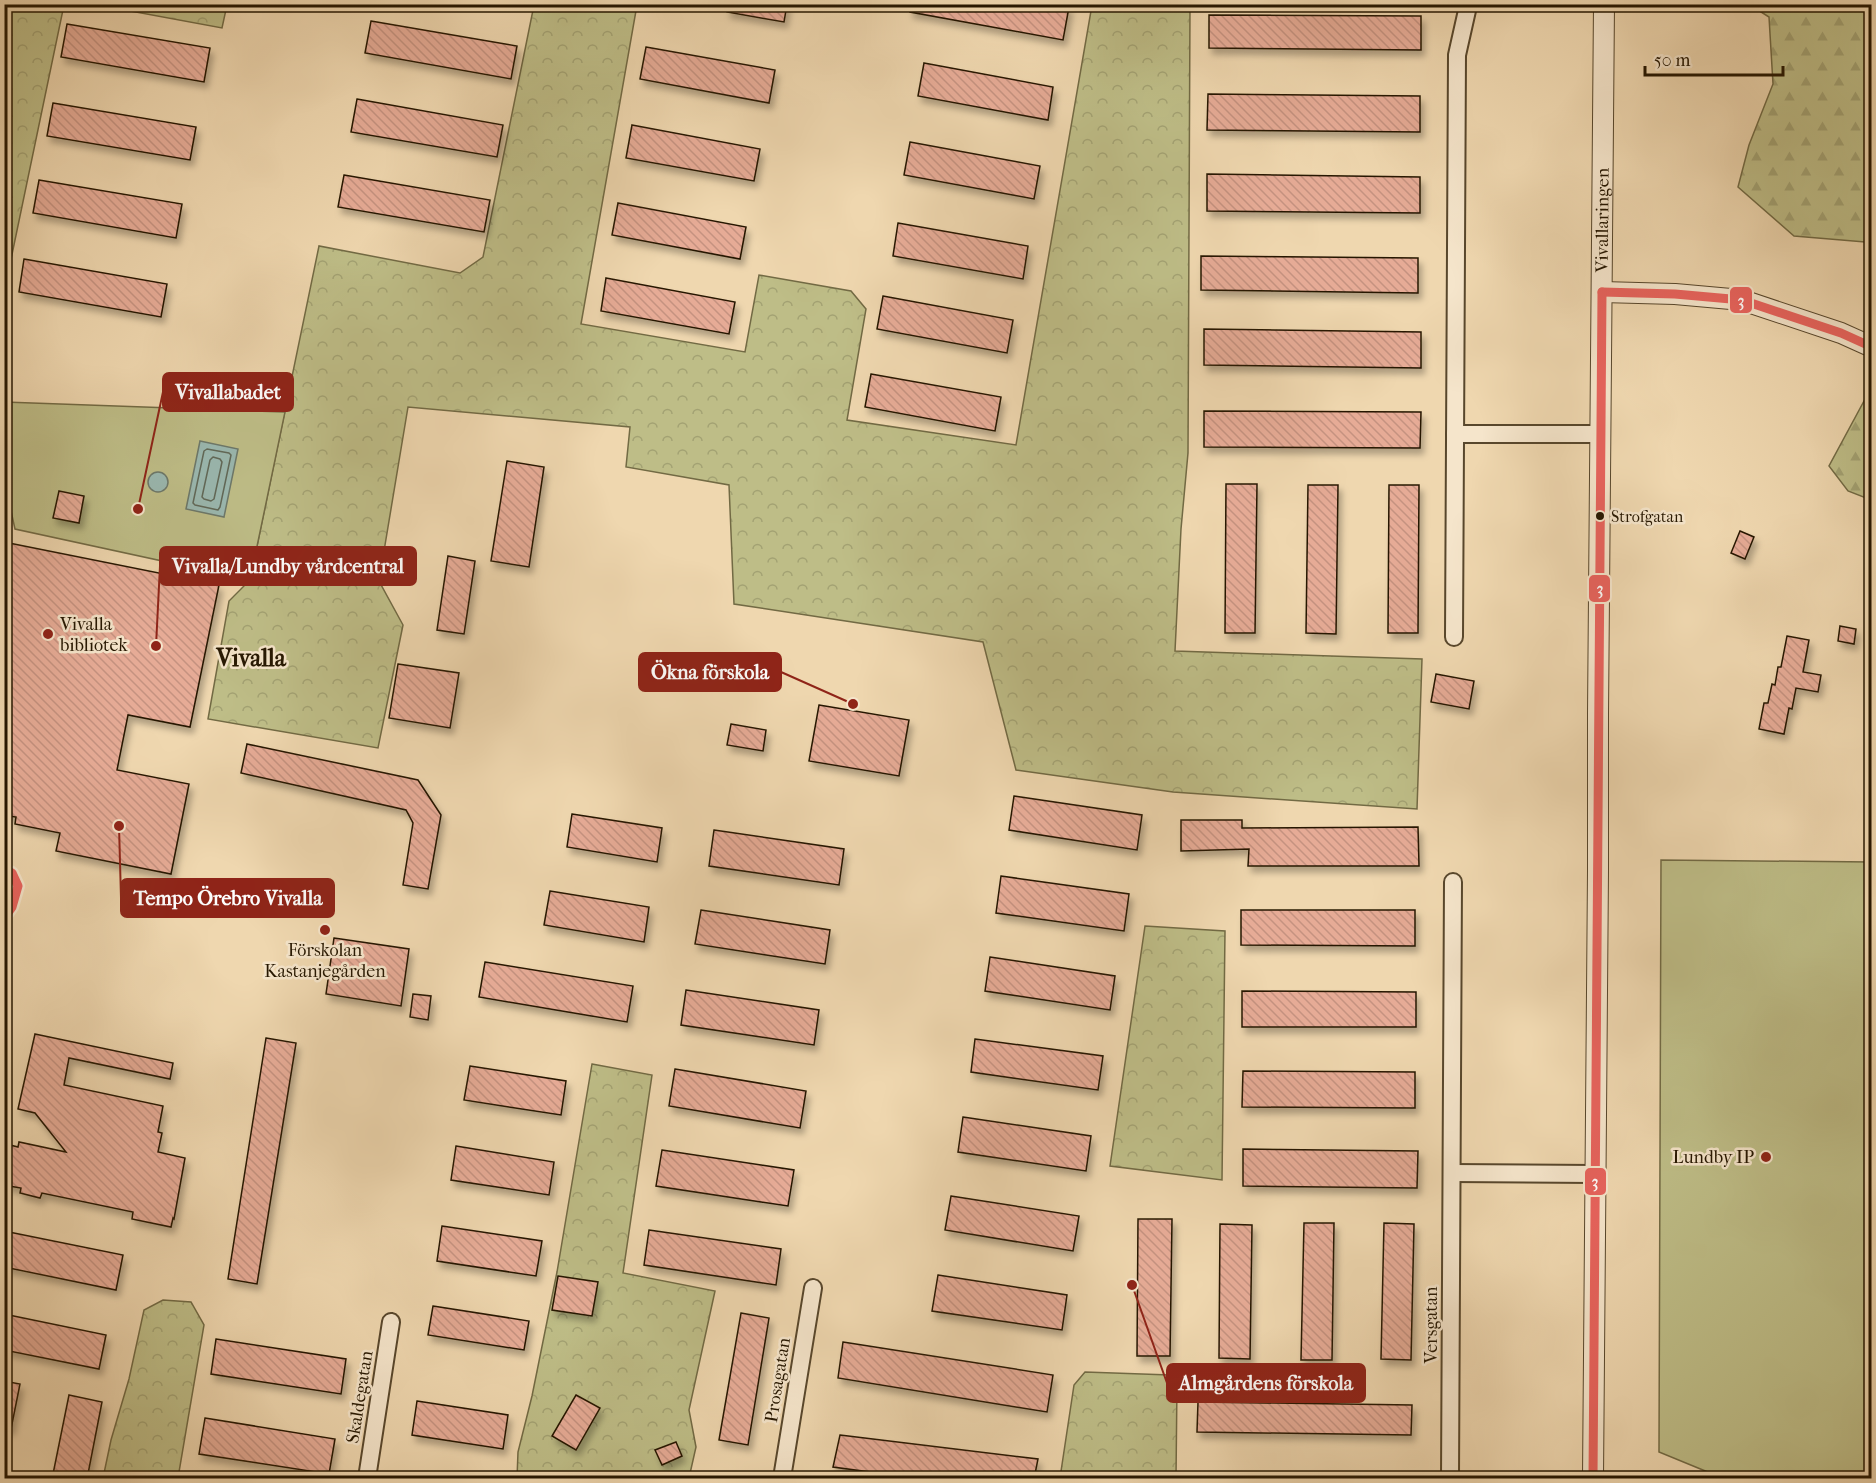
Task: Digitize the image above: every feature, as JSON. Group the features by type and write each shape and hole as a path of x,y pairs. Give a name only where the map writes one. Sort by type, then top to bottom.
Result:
{"street":[{"name":"Vivallaringen","path":"1593,1479 1604,4"},
{"path":"1454,637 1457,55 1468,6"},
{"path":"1602,292 1675,294 1742,300 1841,333 1872,347"},
{"path":"1455,434 1600,434"},
{"name":"Versgatan","path":"1450,1479 1453,882"},
{"path":"1452,1173 1595,1174"},
{"name":"Prosagatan","path":"782,1479 813,1288"},
{"name":"Skaldegatan","path":"367,1479 391,1322"}],"green space":[{"path":"227,4 222,28 98,5"},
{"path":"4,5 64,5 5,288"},
{"path":"534,5 637,5 581,324 745,352 759,275 851,291 866,309 847,420 1016,445 1092,5 1190,5 1188,453 1181,529 1175,651 1422,659 1417,809 1173,792 1016,770 983,642 734,604 729,485 626,467 630,427 408,407 379,581 403,625 378,748 208,719 229,601 250,580 319,246 460,273 483,257"},
{"path":"1750,5 1871,5 1872,236 1865,242 1794,236 1738,187 1749,145 1773,84 1769,17"},
{"path":"1871,388 1871,500 1848,491 1829,466"},
{"path":"4,402 285,412 250,580 15,529 5,484"},
{"name":"Lundby IP","path":"1661,860 1871,862 1871,1478 1718,1478 1659,1452"},
{"path":"1145,926 1225,931 1222,1180 1110,1166"},
{"path":"592,1064 652,1075 623,1273 715,1291 689,1410 696,1447 689,1478 517,1478 518,1452 532,1396 557,1272"},
{"path":"163,1300 191,1302 204,1325 178,1478 103,1478 144,1310"},
{"path":"1085,1372 1170,1375 1177,1383 1176,1478 1060,1478 1074,1385"}],"water":[{"path":"200,441 238,449 224,517 186,509"},
{"path":"158,472 165,475 168,482 165,489 158,492 151,489 148,482 151,475"}],"building":[{"path":"728,4 787,4 784,22 727,12"},
{"path":"910,4 1057,4 1069,7 1063,40 910,12"},
{"path":"1209,15 1421,16 1421,50 1209,48"},
{"path":"371,21 517,46 511,79 365,53"},
{"path":"67,24 210,48 204,82 61,57"},
{"path":"646,47 775,70 769,103 640,79"},
{"path":"924,63 1053,87 1048,120 918,96"},
{"path":"1208,94 1420,96 1420,132 1207,130"},
{"path":"357,99 503,125 497,157 351,132"},
{"path":"53,103 196,127 190,160 47,136"},
{"path":"632,125 760,149 754,181 626,158"},
{"path":"910,142 1040,166 1034,199 904,175"},
{"path":"1207,174 1420,177 1420,213 1207,211"},
{"path":"344,175 490,200 484,232 338,207"},
{"path":"39,180 182,204 176,238 33,213"},
{"path":"618,203 746,227 740,259 612,235"},
{"path":"898,223 1028,246 1023,279 893,256"},
{"path":"1201,256 1418,258 1418,293 1201,290"},
{"path":"24,259 167,284 161,317 19,292"},
{"path":"606,278 735,302 729,334 601,311"},
{"path":"883,296 1013,320 1007,353 877,329"},
{"path":"1204,329 1421,332 1421,368 1204,365"},
{"path":"871,374 1001,397 995,431 865,407"},
{"path":"1204,411 1421,412 1420,448 1204,447"},
{"path":"507,461 544,467 529,567 491,561"},
{"path":"1226,484 1257,484 1255,633 1225,633"},
{"path":"1308,485 1338,485 1336,634 1306,633"},
{"path":"1389,485 1419,485 1418,633 1388,633"},
{"path":"59,491 84,496 79,523 53,518"},
{"path":"1740,531 1754,537 1745,559 1731,553"},
{"path":"4,542 219,585 190,727 128,715 117,770 189,784 171,874 56,851 60,833 15,824 16,817 4,815"},
{"path":"448,556 475,561 464,634 437,630"},
{"path":"1840,626 1856,629 1854,644 1838,641"},
{"path":"1787,636 1809,640 1803,672 1821,675 1818,692 1796,688 1784,734 1759,729 1764,703 1768,703 1772,684 1775,685 1778,667 1781,667"},
{"path":"398,664 459,673 450,728 389,718"},
{"path":"1436,674 1474,681 1469,709 1431,702"},
{"path":"819,705 909,720 899,776 809,761"},
{"path":"731,724 766,730 763,751 727,745"},
{"path":"247,744 418,780 441,815 428,889 403,885 413,823 406,810 241,773"},
{"path":"1014,796 1142,815 1137,850 1009,830"},
{"path":"572,814 662,828 657,862 567,847"},
{"path":"1181,820 1242,820 1242,828 1418,827 1419,866 1248,866 1249,849 1181,851"},
{"path":"714,830 844,849 839,885 709,866"},
{"path":"1001,876 1129,894 1124,931 996,913"},
{"path":"550,891 649,907 644,942 544,925"},
{"path":"701,910 830,930 825,964 695,944"},
{"path":"1241,910 1415,910 1415,946 1241,945"},
{"path":"334,938 409,949 401,1006 326,994"},
{"path":"990,957 1115,976 1110,1010 985,991"},
{"path":"485,962 633,986 627,1022 479,997"},
{"path":"686,990 819,1010 814,1045 681,1025"},
{"path":"1242,991 1416,992 1416,1027 1242,1027"},
{"path":"413,994 431,996 428,1020 410,1017"},
{"path":"35,1034 173,1063 170,1079 69,1058 64,1085 163,1106 158,1132 162,1133 158,1152 185,1158 171,1227 132,1219 133,1212 42,1193 40,1198 20,1193 21,1188 4,1185 10,1145 18,1147 19,1142 66,1152 35,1113 18,1109"},
{"path":"266,1038 296,1043 257,1284 228,1279"},
{"path":"975,1039 1103,1056 1098,1090 971,1072"},
{"path":"470,1066 566,1081 561,1115 464,1100"},
{"path":"675,1069 806,1091 800,1128 669,1106"},
{"path":"1243,1071 1415,1072 1415,1108 1242,1107"},
{"path":"963,1117 1091,1136 1086,1171 958,1152"},
{"path":"456,1146 554,1162 549,1195 451,1180"},
{"path":"1243,1149 1418,1151 1417,1188 1243,1186"},
{"path":"662,1150 794,1170 788,1206 656,1186"},
{"path":"951,1196 1079,1216 1073,1251 945,1230"},
{"path":"1138,1219 1172,1219 1170,1356 1137,1356"},
{"path":"1304,1223 1334,1223 1332,1360 1301,1360"},
{"path":"1384,1223 1414,1224 1411,1360 1381,1359"},
{"path":"1220,1224 1252,1225 1250,1359 1219,1358"},
{"path":"442,1226 542,1241 536,1276 437,1261"},
{"path":"649,1230 781,1249 776,1285 644,1265"},
{"path":"4,1231 123,1255 116,1290 4,1267"},
{"path":"938,1275 1067,1295 1062,1330 932,1311"},
{"path":"558,1276 598,1282 592,1316 552,1310"},
{"path":"433,1306 529,1321 524,1350 428,1335"},
{"path":"741,1313 769,1318 748,1445 719,1440"},
{"path":"4,1314 106,1335 99,1369 4,1350"},
{"path":"216,1339 346,1359 341,1394 211,1374"},
{"path":"843,1342 1053,1375 1047,1412 838,1378"},
{"path":"4,1381 20,1384 11,1429 4,1428"},
{"path":"69,1395 102,1402 87,1479 52,1479"},
{"path":"576,1395 600,1408 576,1450 552,1436"},
{"path":"417,1401 508,1415 503,1449 412,1435"},
{"path":"1198,1402 1412,1405 1411,1435 1197,1432"},
{"path":"205,1418 335,1439 329,1474 199,1454"},
{"path":"840,1435 1038,1459 1034,1479 923,1479 833,1467"},
{"path":"676,1442 682,1456 662,1465 655,1450"}],"transit line":[{"name":"3","path":"1602,292 1675,294 1742,300 1841,333 1872,347"},
{"name":"3","path":"1593,1478 1602,292"},
{"name":"3","path":"4,869 12,873 18,886 12,907 4,918"}],"place":[{"name":"Vivallabadet","path":"138,509"},
{"name":"Strofgatan","path":"1600,516"},
{"name":"Vivalla bibliotek","path":"48,634"},
{"name":"Vivalla/Lundby vårdcentral","path":"156,646"},
{"name":"Ökna förskola","path":"853,704"},
{"name":"Tempo Örebro Vivalla","path":"119,826"},
{"name":"Förskolan Kastanjegården","path":"325,930"},
{"name":"Lundby IP","path":"1766,1157"},
{"name":"Almgårdens förskola","path":"1132,1285"}],"district":[{"name":"Vivalla","path":"251,658"}]}
